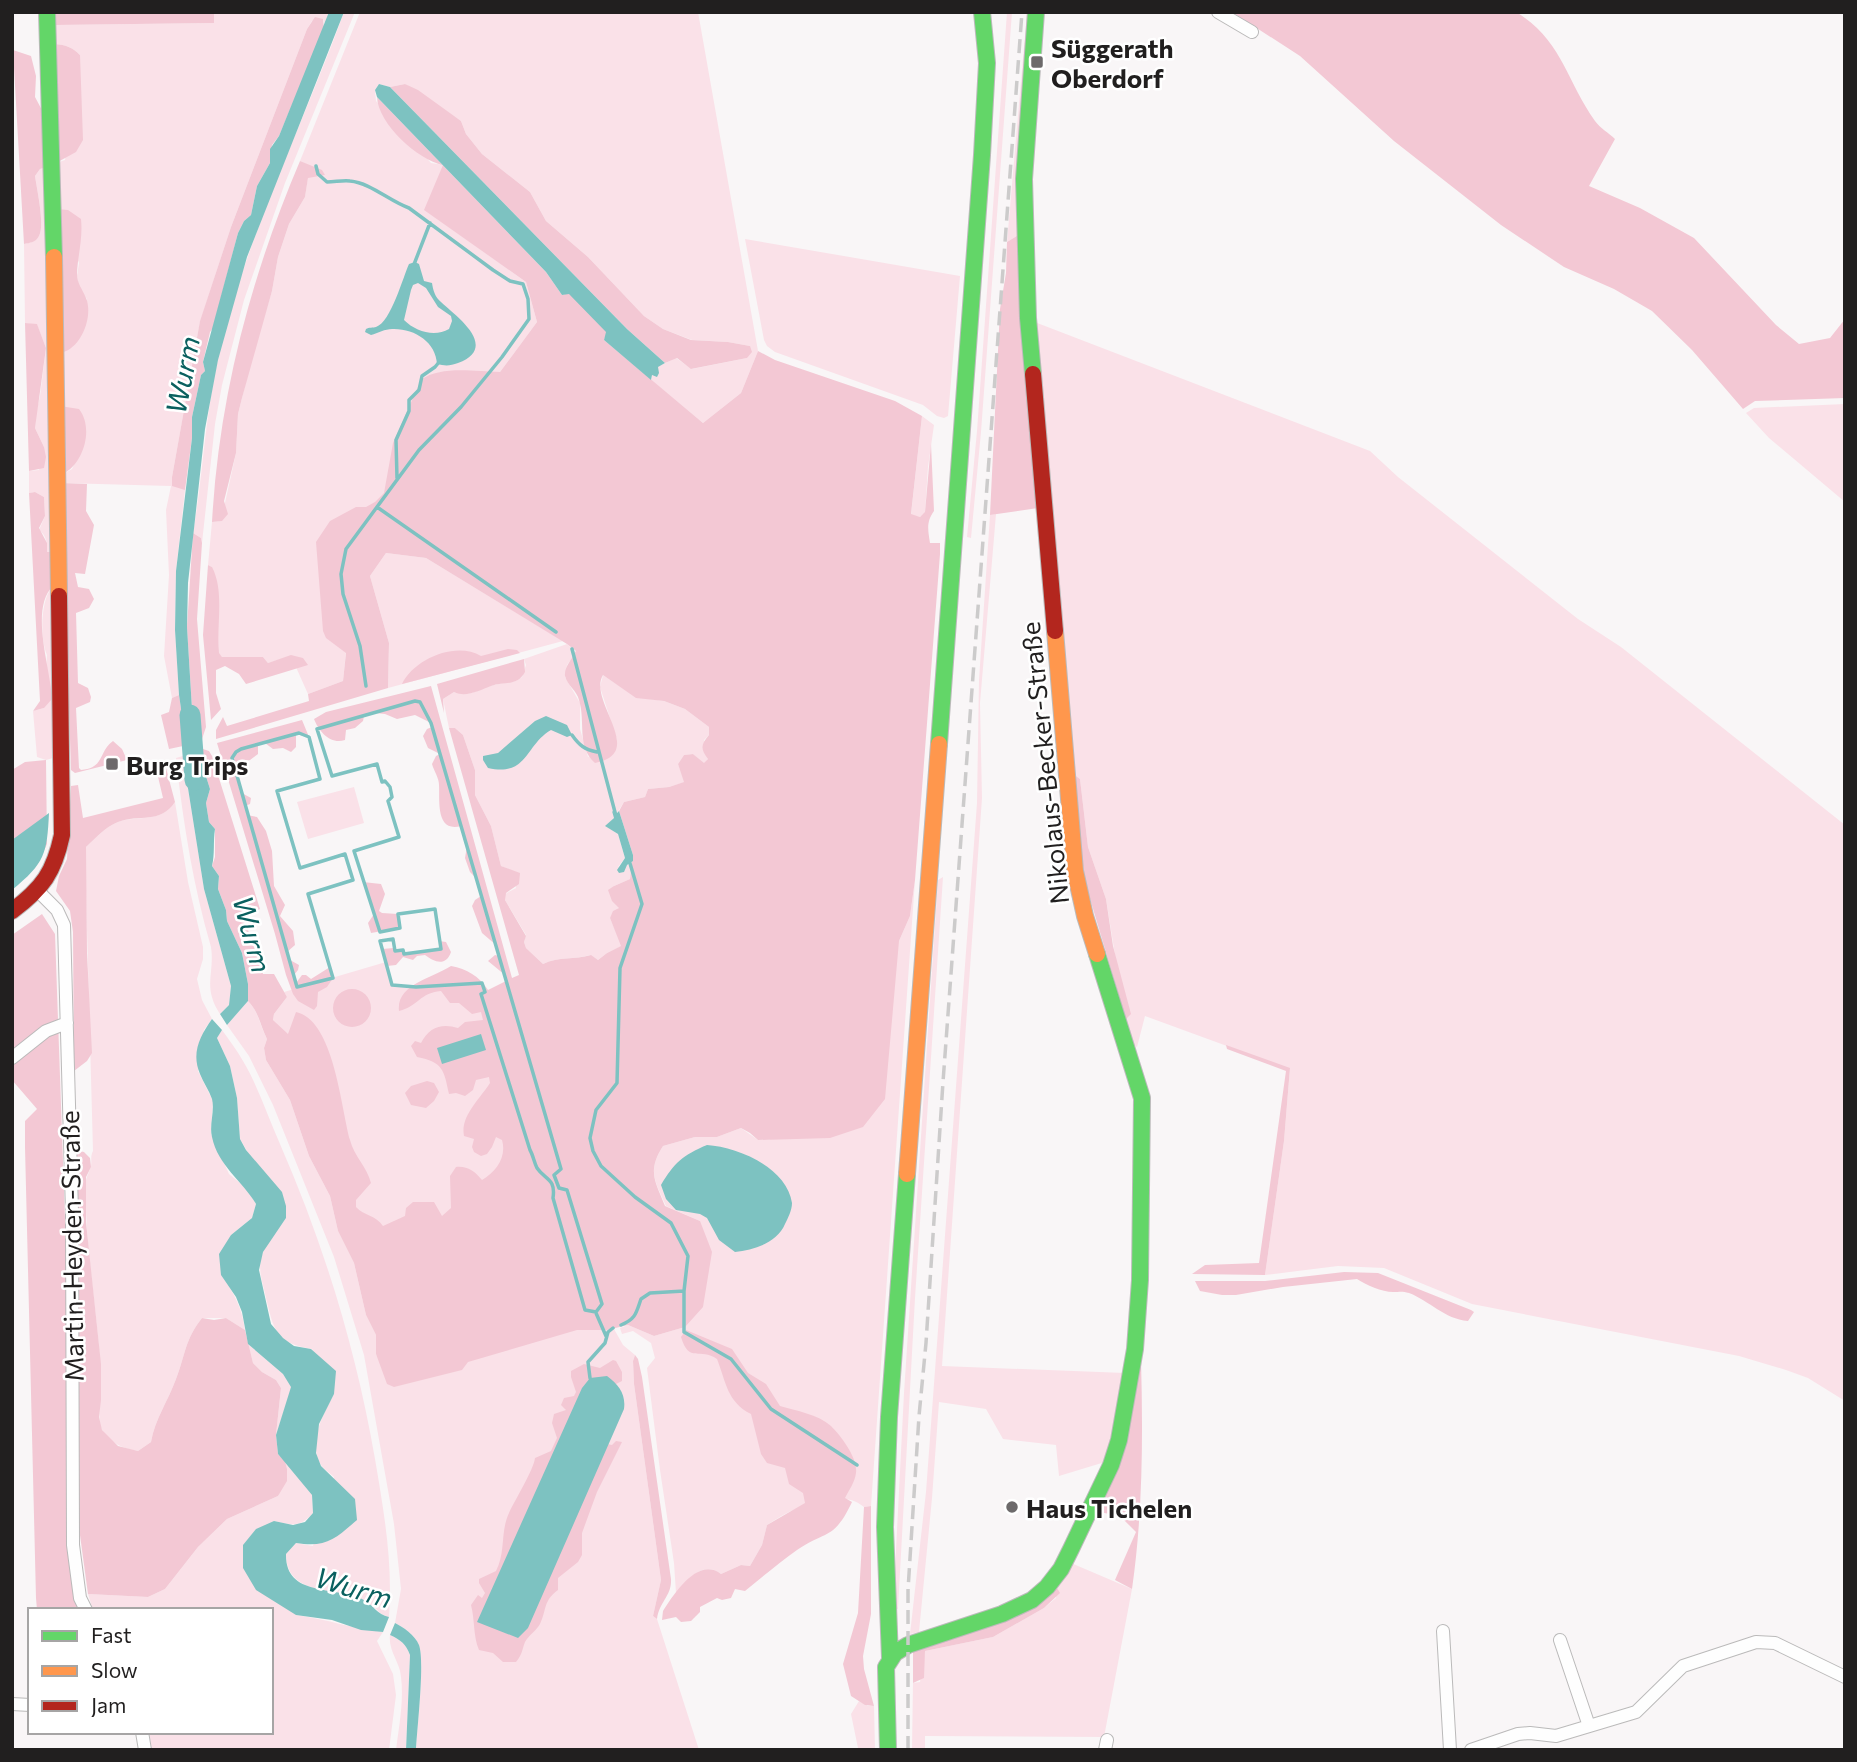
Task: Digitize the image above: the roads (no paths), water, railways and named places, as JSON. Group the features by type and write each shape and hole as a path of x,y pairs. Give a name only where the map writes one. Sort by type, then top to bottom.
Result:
{"main road":[{"path":"12,912 37,891 56,864 62,835 55,301 47,12"},
{"path":"888,1750 886,1667 890,1658 885,1527 889,1417 981,168 987,63 982,12"},
{"name":"Nikolaus-Becker-Straße","path":"890,1658 908,1644 1017,1608 1048,1587 1061,1569 1111,1465 1124,1414 1135,1349 1140,1280 1142,1098 1085,916 1075,871 1028,318 1024,179 1036,12"}],"street":[{"path":"1218,12 1252,32"},
{"name":"Martin-Heyden-Straße","path":"37,891 57,910 64,925 73,1265 74,1545 80,1598 85,1608"},
{"path":"12,1058 46,1031 67,1023"},
{"path":"1443,1631 1450,1750"},
{"path":"1560,1640 1589,1726"},
{"path":"1471,1750 1530,1732 1556,1736 1636,1712 1684,1666 1756,1642 1775,1643 1845,1677"}],"water":[{"path":"329,12 344,12 247,257 218,360 205,429 188,583 187,627 194,742 183,746 184,729 175,630 176,571 192,438 192,417 201,375 205,371 203,362 238,233 244,221 251,215 257,186 270,163 270,149 279,136"},
{"path":"379,84 390,87 627,329 665,363 658,367 657,377 652,375 651,380 604,340 606,332 569,294 562,295 546,272 377,97 375,90"},
{"path":"409,264 419,264 424,281 432,283 437,298 464,323 475,340 475,349 470,356 458,363 437,364 433,349 428,343 408,331 392,329 371,335 365,332 367,328 376,327 387,317","holes":["418,283 426,288 438,307 451,316 449,329 438,333 426,332 414,328 404,320 413,285"]},
{"path":"546,716 567,725 572,735 567,737 551,730 542,736 519,764 501,770 488,768 483,756 498,753 535,721"},
{"path":"198,751 210,789 206,803 209,822 215,829 212,866 219,876 218,889 227,921 242,953 248,984 248,1001 227,1025 220,1014 229,1005 231,986 204,889 187,782 186,755"},
{"path":"612,811 616,814 619,811 633,855 633,861 627,865 624,872 619,873 617,870 625,858 618,834 605,826 614,818"},
{"path":"49,813 47,839 42,857 38,865 12,890 12,840"},
{"path":"212,1019 222,1030 217,1038 230,1066 237,1098 240,1139 246,1150 282,1192 286,1206 286,1218 263,1252 259,1270 271,1324 294,1346 311,1349 336,1371 334,1394 319,1424 316,1453 321,1466 355,1499 357,1520 323,1543 296,1543 286,1554 288,1568 302,1584 366,1601 381,1614 389,1617 383,1632 361,1630 332,1620 296,1615 256,1590 243,1568 243,1545 256,1529 274,1521 293,1525 305,1522 313,1513 312,1495 278,1454 276,1435 291,1387 283,1374 248,1344 242,1312 236,1297 221,1275 219,1254 231,1235 252,1218 256,1204 219,1156 212,1137 212,1099 196,1059 201,1038"},
{"path":"481,1034 486,1050 442,1064 437,1048"},
{"path":"707,1145 746,1155 771,1169 781,1179 788,1190 792,1206 781,1231 771,1241 735,1252 719,1240 707,1218 700,1214 676,1210 666,1199 661,1185 670,1171 685,1156"},
{"path":"607,1376 621,1390 624,1409 528,1628 518,1638 477,1622 582,1388 590,1378"},
{"path":"395,1623 415,1638 421,1653 416,1750 406,1750 410,1655 403,1643 390,1635"}],"waterway":[{"path":"316,166 318,174 327,182 358,182 409,208 493,270 510,281 523,284 528,299 529,319 502,357 461,407 419,450 346,549 341,574 343,594 360,646 366,686"},
{"path":"413,267 430,223"},
{"path":"397,478 396,440 409,411 409,400 419,390 422,376 440,361"},
{"path":"377,507 556,632"},
{"path":"572,649 616,816"},
{"path":"415,701 420,702 431,723 561,1169 554,1175 559,1188 567,1190 602,1304 596,1312 585,1310 553,1198 553,1187 537,1168 530,1150 481,994 485,992 482,983 416,987 392,985 380,941 393,939 395,951 403,950 404,954 441,949 435,909 398,914 400,928 380,932 354,851 399,837 388,801 392,797 390,787 385,781 382,782 377,764 332,776 317,729 415,701"},
{"name":"Wurm","path":"190,715 195,780"},
{"path":"299,733 309,737 320,779 277,791 300,868 345,854 353,880 308,894 333,978 297,987 232,758 241,749 299,733"},
{"path":"572,735 583,747 597,752"},
{"path":"629,860 642,904 620,968 617,1083 596,1110 590,1138 593,1151 601,1166 635,1197 671,1223 688,1256 684,1291 684,1332 731,1359 771,1409 857,1465"},
{"path":"621,1325 633,1318 641,1299 650,1293 684,1291"},
{"path":"596,1313 606,1336"},
{"path":"590,1378 588,1362 605,1343 608,1332 613,1328"}],"railway":[{"path":"908,1750 908,1590 919,1416 1022,12"}],"place":[{"name":"Süggerath Oberdorf","path":"1037,62"},
{"name":"Burg Trips","path":"112,764"},
{"name":"Haus Tichelen","path":"1012,1507"}]}
